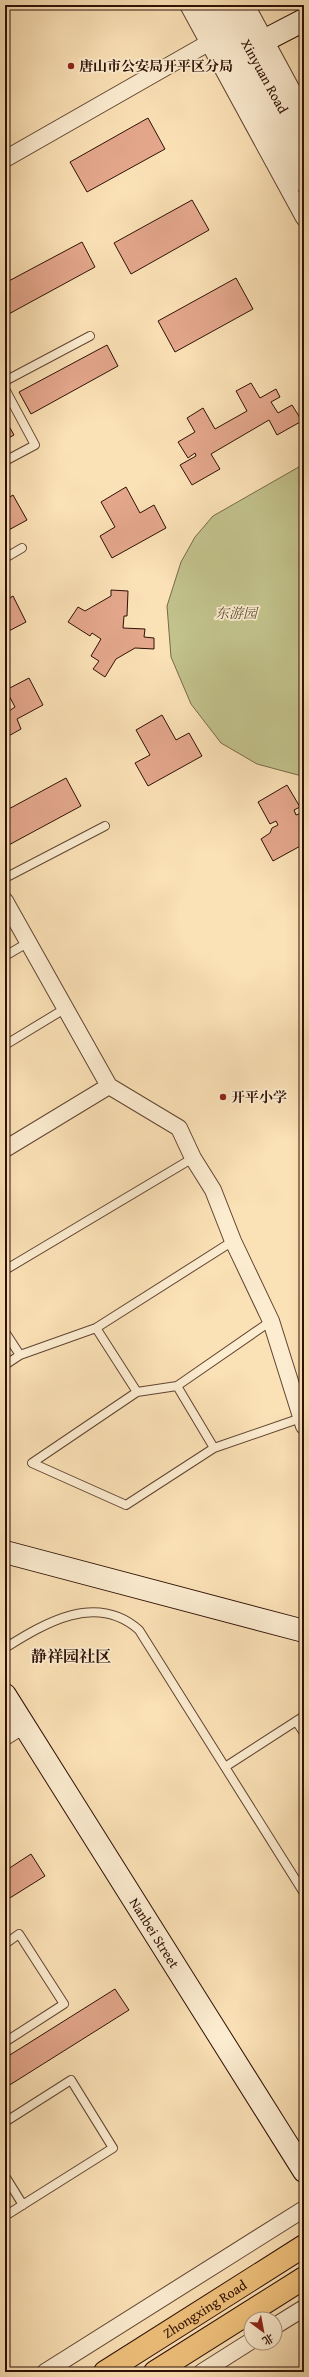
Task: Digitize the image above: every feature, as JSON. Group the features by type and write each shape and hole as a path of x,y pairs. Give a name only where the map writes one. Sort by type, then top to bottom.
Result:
{"main road":[{"name":"Zhongxing Road","path":"104,2372 304,2246"},
{"name":"Zhongxing Road","path":"155,2372 304,2278"}],"street":[{"path":"188,5 216,38 304,218"},
{"name":"Xinyuan Road","path":"208,5 216,38 304,181"},
{"name":"Xinyuan Road","path":"226,5 257,44 304,148"},
{"path":"246,5 257,44 304,112"},
{"path":"257,44 304,20"},
{"path":"5,159 216,38"},
{"path":"5,901 109,1086 179,1128 193,1158 213,1190 233,1241 271,1322 302,1422"},
{"path":"5,1149 109,1086"},
{"path":"5,1552 304,1632"},
{"name":"Nanbei Street","path":"5,1695 304,2171"},
{"path":"5,1738 24,1725"},
{"path":"45,2372 304,2209"},
{"path":"283,2321 304,2308"},
{"path":"202,2372 243,2347"}],"lane":[{"path":"5,381 90,336"},
{"path":"5,389 35,445 5,461"},
{"path":"5,558 22,548"},
{"path":"5,878 105,826"},
{"path":"5,956 29,942"},
{"path":"5,1045 66,1008"},
{"path":"5,1270 193,1158"},
{"path":"5,1365 20,1355 96,1328 233,1241"},
{"path":"271,1322 177,1386 137,1392 32,1462 126,1505 214,1448 302,1422"},
{"path":"96,1328 137,1392"},
{"path":"5,1332 20,1355"},
{"path":"177,1386 214,1448"},
{"path":"5,1648 37,1628 58,1619 76,1614 92,1612 107,1613 125,1619 139,1630 304,1893"},
{"path":"225,1767 304,1716"},
{"path":"296,1721 304,1733"},
{"path":"5,1944 20,1934 64,2004 5,2042"},
{"path":"5,2122 71,2080 113,2148 5,2216"},
{"path":"5,2176 23,2205"}],"green space":[{"name":"东游园","path":"304,464 304,775 298,775 257,764 221,743 191,704 171,657 167,606 181,562 195,537 213,516"}],"building":[{"path":"148,118 165,149 87,192 70,162"},
{"path":"192,200 209,230 131,274 114,243"},
{"path":"82,242 95,267 5,316 5,283"},
{"path":"236,278 253,309 175,352 158,321"},
{"path":"107,345 118,366 31,414 19,392"},
{"path":"251,383 260,398 276,389 280,397 271,402 278,413 292,405 302,421 277,435 269,420 211,454 220,469 192,485 180,465 196,456 195,453 188,458 178,442 195,432 187,418 203,408 215,429 247,411 236,391"},
{"path":"5,419 14,435 5,440"},
{"path":"126,487 140,513 154,505 166,528 112,558 100,536 115,527 101,502"},
{"path":"13,495 27,520 5,532 5,500"},
{"path":"111,590 128,591 127,616 124,616 123,628 145,629 144,637 154,638 154,649 135,648 116,659 105,677 93,669 99,661 91,656 101,639 92,633 90,636 68,622 78,607 85,611 111,596"},
{"path":"13,596 26,622 5,633 5,601"},
{"path":"29,678 43,705 17,719 21,729 5,738 5,704 9,711 15,707 6,690"},
{"path":"162,715 176,740 189,733 202,756 148,786 135,763 150,755 136,730"},
{"path":"66,778 81,806 5,847 5,811"},
{"path":"287,785 300,807 294,810 296,815 304,812 304,844 273,861 261,839 270,833 272,828 278,825 276,821 270,824 258,802"},
{"path":"31,1854 45,1876 5,1901 5,1871"},
{"path":"115,1989 129,2010 8,2086 5,2082 5,2058"}],"place":[{"name":"唐山市公安局开平区分局","path":"71,66"},
{"name":"开平小学","path":"223,1097"}],"district":[{"name":"静祥园社区","path":"71,1656"}]}
